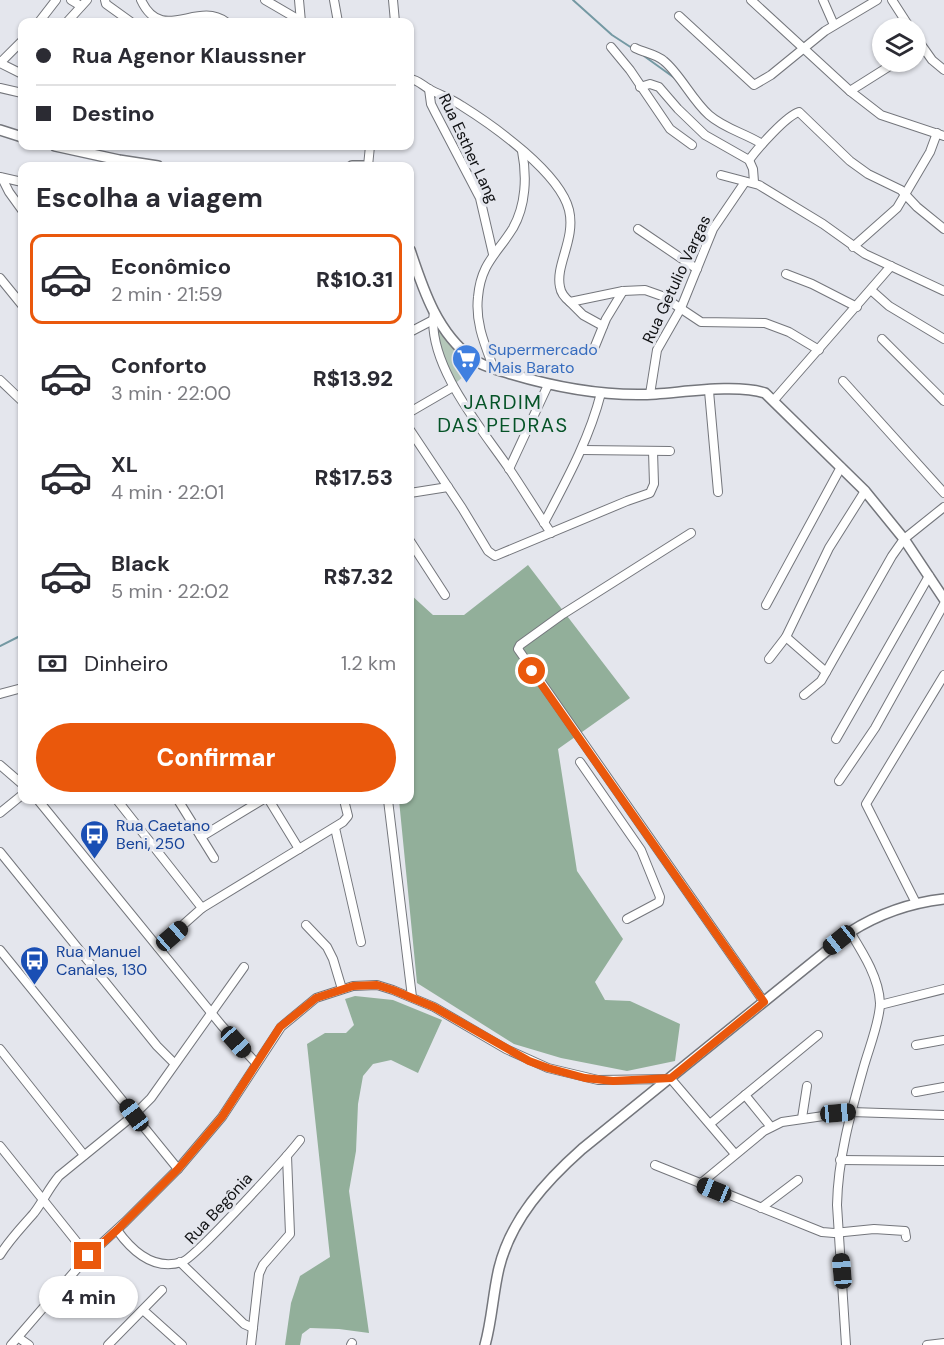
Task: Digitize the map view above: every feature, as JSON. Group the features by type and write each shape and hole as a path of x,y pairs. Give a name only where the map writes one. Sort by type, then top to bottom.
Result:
{"main road":[{"path":"0,130 18,136"},
{"path":"75,150 137,162"},
{"path":"414,261 434,316 474,360 494,369 548,385 601,393 650,394 709,391 765,393 865,491 904,539 944,599"},
{"path":"485,1345 500,1265 510,1239 539,1191 557,1171 850,932 880,915 916,903 944,898"}],"street":[{"path":"42,18 56,0"},
{"path":"71,0 84,3 71,18"},
{"path":"105,0 106,4 125,18"},
{"path":"141,0 146,10 158,18"},
{"path":"266,0 295,18"},
{"path":"298,0 300,18"},
{"path":"334,0 337,18"},
{"path":"393,0 395,18"},
{"path":"751,0 850,91 881,115 941,134 897,208 854,248"},
{"path":"823,0 834,25"},
{"path":"679,16 753,85 771,75 834,25 877,0"},
{"path":"892,0 904,18"},
{"path":"176,18 205,11 221,18"},
{"path":"18,45 0,63 18,72"},
{"path":"611,47 630,70 670,129 692,145"},
{"path":"635,48 652,54 666,63 700,106 722,125 762,144"},
{"path":"926,54 944,70"},
{"path":"850,91 880,72"},
{"path":"414,80 462,105 522,150 552,180 567,202 570,214 570,234 559,286 563,296 583,315 603,326"},
{"path":"640,87 650,84 659,87 705,135 749,160 753,169 750,182"},
{"path":"0,88 18,92"},
{"name":"Rua Esther Lang","path":"429,89 431,104 480,198 493,254"},
{"path":"749,160 762,144 797,112 850,161 868,174 902,190 917,207 944,229"},
{"name":"Rua Esther Lang","path":"494,369 481,334 477,308 488,262 514,226 523,200 525,178 522,150"},
{"path":"721,175 750,182 823,224 854,248 944,291"},
{"path":"1,178 18,181"},
{"path":"1,178 18,204"},
{"name":"Rua Getulio Vargas","path":"650,394 651,376 657,350 681,308 713,229 750,182"},
{"path":"638,230 697,269"},
{"path":"774,400 891,266"},
{"path":"786,274 812,284 857,307"},
{"path":"0,278 18,300"},
{"path":"570,302 635,289 655,293 705,323 749,322 777,326 819,350"},
{"path":"872,290 889,306 944,339"},
{"path":"593,351 603,326 622,291"},
{"path":"414,329 434,316 438,346 453,387 551,533"},
{"path":"882,339 944,401"},
{"path":"0,380 18,396"},
{"path":"843,381 944,493"},
{"path":"509,469 548,385"},
{"path":"414,410 453,387"},
{"path":"709,391 718,492"},
{"path":"544,523 582,450 595,418 601,393"},
{"path":"414,438 488,551 495,556 650,493 654,484 653,451"},
{"path":"582,450 670,451"},
{"path":"766,605 841,467"},
{"path":"414,492 448,487"},
{"path":"769,659 786,638 829,548 865,491"},
{"path":"804,695 821,681 877,581 904,539 944,507"},
{"path":"691,533 563,614 519,646 522,656 764,1002"},
{"path":"414,547 445,595"},
{"path":"836,739 929,576"},
{"path":"839,781 875,728 944,604"},
{"path":"786,638 826,672"},
{"path":"916,903 866,804 944,675"},
{"path":"0,694 18,689"},
{"path":"580,762 640,849 660,897 659,902 627,919"},
{"path":"0,765 18,781"},
{"path":"0,813 18,798"},
{"path":"41,804 256,1063"},
{"path":"120,804 202,908"},
{"path":"180,804 214,858"},
{"path":"201,837 255,804"},
{"path":"271,804 299,849"},
{"path":"158,947 202,908 343,822 348,816 345,804"},
{"path":"388,804 412,997"},
{"path":"335,828 361,942"},
{"path":"640,849 652,841"},
{"path":"0,852 157,1046 174,1063"},
{"path":"306,925 327,947 342,989"},
{"path":"846,1345 837,1205 840,1160 880,1005 874,977 850,932"},
{"path":"0,950 178,1169"},
{"path":"0,1255 59,1176 134,1115 151,1098 244,967"},
{"path":"11,1345 88,1256 178,1169 222,1117 280,1027 316,998 353,986 377,985 412,997 434,1007 506,1049 548,1068 597,1080 671,1078 735,1154"},
{"path":"880,1005 944,989"},
{"path":"711,1124 818,1035"},
{"path":"916,1045 944,1040"},
{"path":"0,1049 84,1155"},
{"path":"802,1118 807,1086"},
{"path":"916,1092 944,1086"},
{"path":"745,1095 771,1126"},
{"path":"700,1184 771,1126 802,1118 851,1112 944,1115"},
{"name":"Rua Begônia","path":"117,1230 131,1247 148,1260 180,1262 189,1258 300,1140"},
{"path":"1,1150 43,1198 88,1256"},
{"path":"251,1345 263,1265 290,1234 287,1156"},
{"path":"840,1160 944,1161"},
{"path":"655,1166 822,1232 902,1230 906,1236"},
{"path":"761,1208 798,1180"},
{"path":"180,1262 244,1324 253,1328"},
{"path":"108,1345 162,1290"},
{"path":"143,1310 182,1345"},
{"path":"19,1338 29,1345"},
{"path":"927,1345 944,1343"}],"green space":[{"path":"435,323 477,366 453,385 444,364"},
{"path":"528,565 630,698 558,749 577,871 623,939 595,982 605,1000 630,1001 680,1024 675,1061 627,1071 561,1058 514,1044 417,983 399,804 414,804 414,598 433,615 464,615"},
{"path":"355,996 393,1000 442,1020 418,1073 391,1060 373,1064 363,1076 358,1104 356,1151 349,1191 369,1333 310,1328 302,1334 300,1345 285,1345 291,1303 300,1276 330,1257 307,1044 325,1033 346,1033 354,1025 345,999"}],"waterway":[{"path":"573,0 612,35 632,48"},
{"path":"644,56 676,79"},
{"path":"0,646 18,637"}],"place":[{"name":"Supermercado Mais Barato","path":"467,384"},
{"name":"Rua Caetano Beni, 250","path":"95,860"},
{"name":"Rua Manuel Canales, 130","path":"35,986"}],"district":[{"name":"JARDIM DAS PEDRAS","path":"503,414"}],"route":[{"path":"88,1256 178,1169 222,1117 280,1027 303,1006 316,998 353,986 377,985 434,1007 529,1061 585,1078 613,1081 671,1078 764,1002 532,671"}]}
